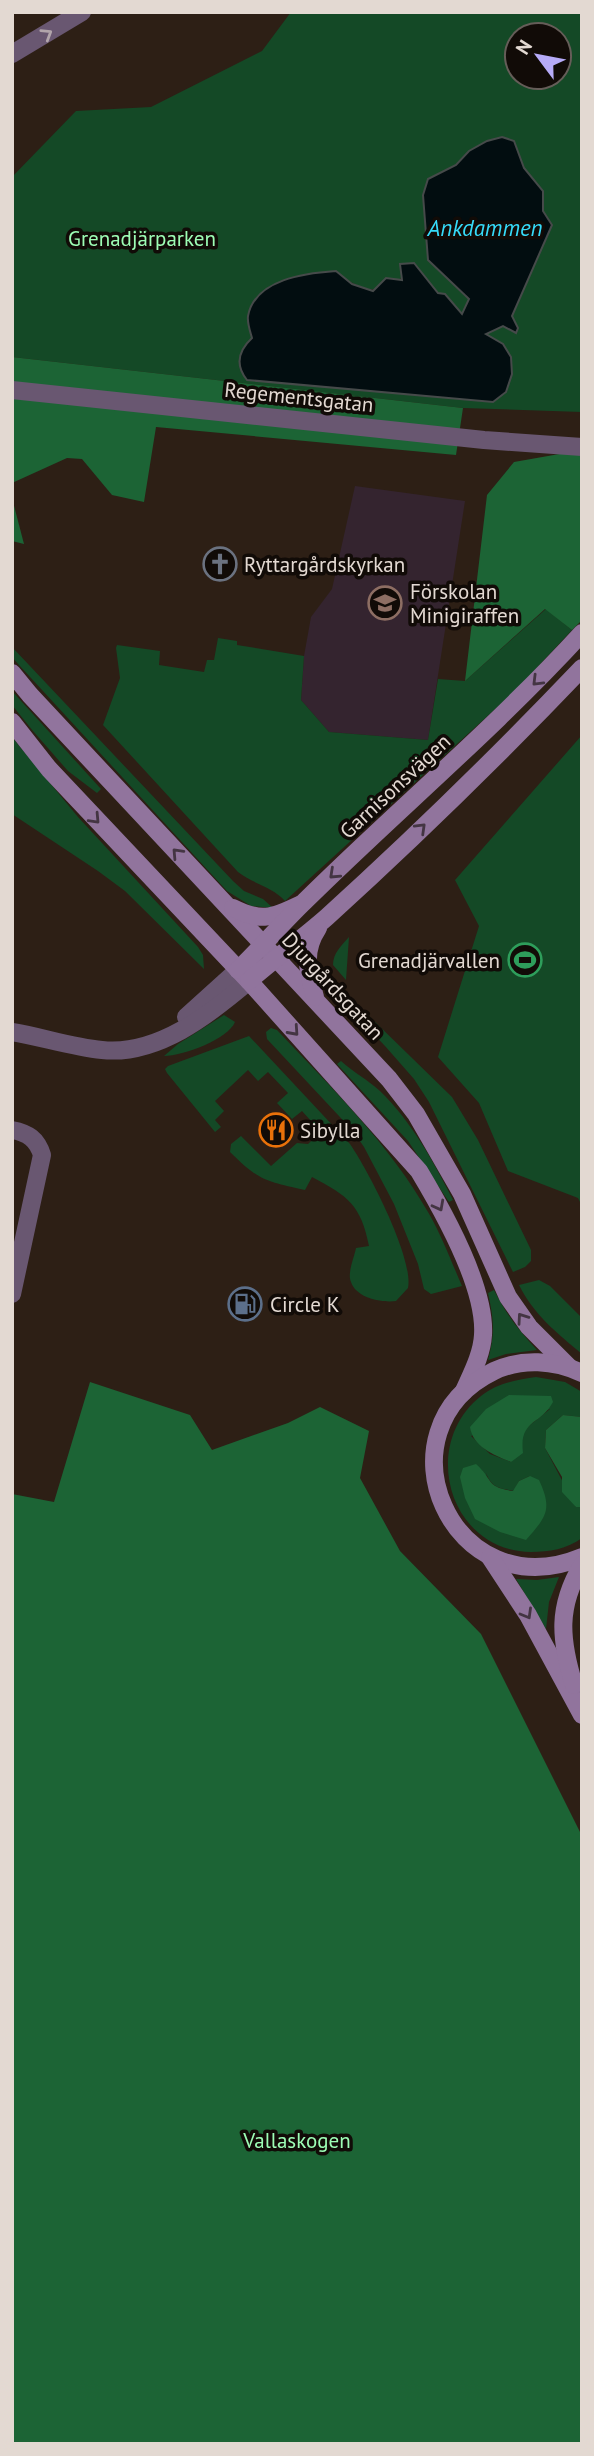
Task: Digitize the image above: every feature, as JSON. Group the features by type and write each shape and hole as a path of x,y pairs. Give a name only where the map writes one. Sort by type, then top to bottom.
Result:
{"main road":[{"name":"Garnisonsvägen","path":"270,952 302,903 491,727 582,633"},
{"name":"Garnisonsvägen","path":"243,976 270,952 324,919 482,770 582,668"},
{"name":"Djurgårdsgatan","path":"12,673 389,1079 416,1114 462,1194 508,1297 529,1328 576,1370"},
{"path":"12,722 49,769 243,976 419,1171 441,1208 481,1308 483,1335 477,1360 464,1391"},
{"path":"224,903 260,918 273,916 302,903"},
{"path":"316,1002 306,965 307,950 324,919"},
{"path":"576,1370 547,1362 514,1364 482,1377 464,1391 447,1413 437,1439 433,1466 438,1494 449,1520 467,1541 490,1557 514,1565 539,1568 564,1564 582,1557"},
{"path":"490,1557 528,1615 582,1713"},
{"path":"582,1564 571,1583 562,1626 569,1672 582,1713"}],"street":[{"path":"12,54 82,12"},
{"name":"Regementsgatan","path":"12,390 484,440 582,447"},
{"path":"12,1031 103,1050 142,1048 188,1026 225,1001 243,976"},
{"path":"12,1129 24,1132 38,1143 42,1155 12,1294"}],"shaded area":[{"name":"Förskolan Minigiraffen","path":"355,486 465,501 428,740 329,732 301,700 304,656 311,617 332,589"}],"green space":[{"name":"Grenadjärparken","path":"291,12 582,12 582,412 463,408 12,357 12,177 76,111 151,107 262,51","holes":["514,141 524,168 543,191 543,211 552,225 512,317 518,328 516,333 503,326 485,334 503,344 510,369 506,388 493,402 247,380 244,346 336,271 358,286 378,290 396,282 413,263 438,294 445,294 462,314 469,300 428,260 423,195 428,179 456,165 469,151"]},
{"path":"12,357 463,408 456,455 156,427 144,502 112,495 82,459 67,458 12,483"},
{"path":"582,450 582,620 572,630 545,609 465,681 487,495 514,462"},
{"path":"12,498 24,544 12,541"},
{"path":"546,609 572,630 516,690 285,901 275,892 238,872 103,725 120,678 117,645 160,651 159,665 204,672 207,660 214,660 218,638 237,641 237,645 304,656 301,700 329,732 428,740 438,679 465,681"},
{"path":"12,647 233,881 244,891 263,899 273,908 251,906 227,891 19,665 12,657"},
{"path":"12,691 101,789 97,793 68,771 33,731 12,705"},
{"name":"Grenadjärvallen","path":"582,735 582,1206 578,1198 508,1171 479,1103 438,1057 479,926 455,880"},
{"path":"12,737 78,817 198,947 203,955 204,969 125,891 12,814"},
{"path":"349,937 346,980 333,965 333,961"},
{"path":"329,977 452,1097 478,1140 531,1250 531,1261 525,1267 513,1272 429,1102 414,1079 326,984 325,981"},
{"path":"224,1015 235,1022 224,1034 193,1050 164,1056 178,1044"},
{"path":"271,1028 277,1030 338,1095 396,1163 433,1221 462,1286 431,1294 424,1289 418,1264 394,1204 364,1147 353,1131 267,1039 266,1032"},
{"path":"249,1036 350,1144 368,1173 397,1236 408,1274 408,1288 396,1301 364,1296 351,1282 350,1270 356,1248 369,1246 357,1211 344,1196 312,1177 305,1190 272,1182 248,1169 230,1152 231,1144 241,1136 271,1166 297,1143 308,1144 321,1132 302,1111 292,1119 277,1103 288,1093 268,1072 258,1081 248,1070 215,1101 224,1111 215,1120 221,1127 215,1132 165,1069"},
{"path":"341,1061 380,1091 402,1115 430,1157 453,1200 449,1202 408,1141 337,1064"},
{"path":"539,1280 550,1286 582,1318 582,1354 539,1314 519,1285"},
{"path":"494,1290 513,1322 537,1350 506,1354 488,1360 493,1327 488,1293"},
{"path":"536,1377 565,1382 582,1392 582,1417 563,1415 546,1430 545,1448 576,1507 582,1507 582,1538 564,1547 531,1552 503,1547 480,1534 463,1515 452,1492 448,1467 451,1441 462,1417 481,1396 507,1383","holes":["550,1409 525,1429 511,1462 490,1454 471,1436","486,1473 497,1487 514,1491 519,1481 530,1476 500,1532"]},
{"name":"Vallaskogen","path":"90,1382 190,1415 212,1450 288,1423 320,1407 369,1431 360,1478 400,1551 481,1634 582,1836 582,2444 12,2444 12,1494 54,1502"},
{"path":"509,1395 551,1396 553,1402 548,1410 527,1428 523,1453 511,1462 480,1445 470,1427 486,1409"},
{"path":"563,1415 582,1417 582,1507 576,1507 562,1492 562,1477 545,1448 546,1430"},
{"path":"476,1464 494,1485 504,1489 513,1491 519,1481 530,1476 539,1480 546,1499 545,1513 526,1540 500,1532 475,1519 465,1498 460,1477 463,1468"},
{"path":"559,1577 549,1602 546,1629 516,1579"}],"water":[{"name":"Ankdammen","path":"502,137 514,141 524,168 543,191 543,211 552,225 512,316 518,328 516,333 503,326 486,334 503,344 511,357 512,374 506,392 493,402 247,380 241,369 240,358 252,338 248,316 260,294 283,280 336,271 352,284 373,291 386,278 402,280 400,264 414,263 438,293 445,294 462,314 469,299 428,260 423,195 428,179 456,165 469,151 487,141"}],"place":[{"name":"Ryttargårdskyrkan","path":"220,564"},
{"name":"Förskolan Minigiraffen","path":"385,603"},
{"name":"Grenadjärvallen","path":"525,960"},
{"name":"Sibylla","path":"276,1130"},
{"name":"Circle K","path":"245,1304"}]}
